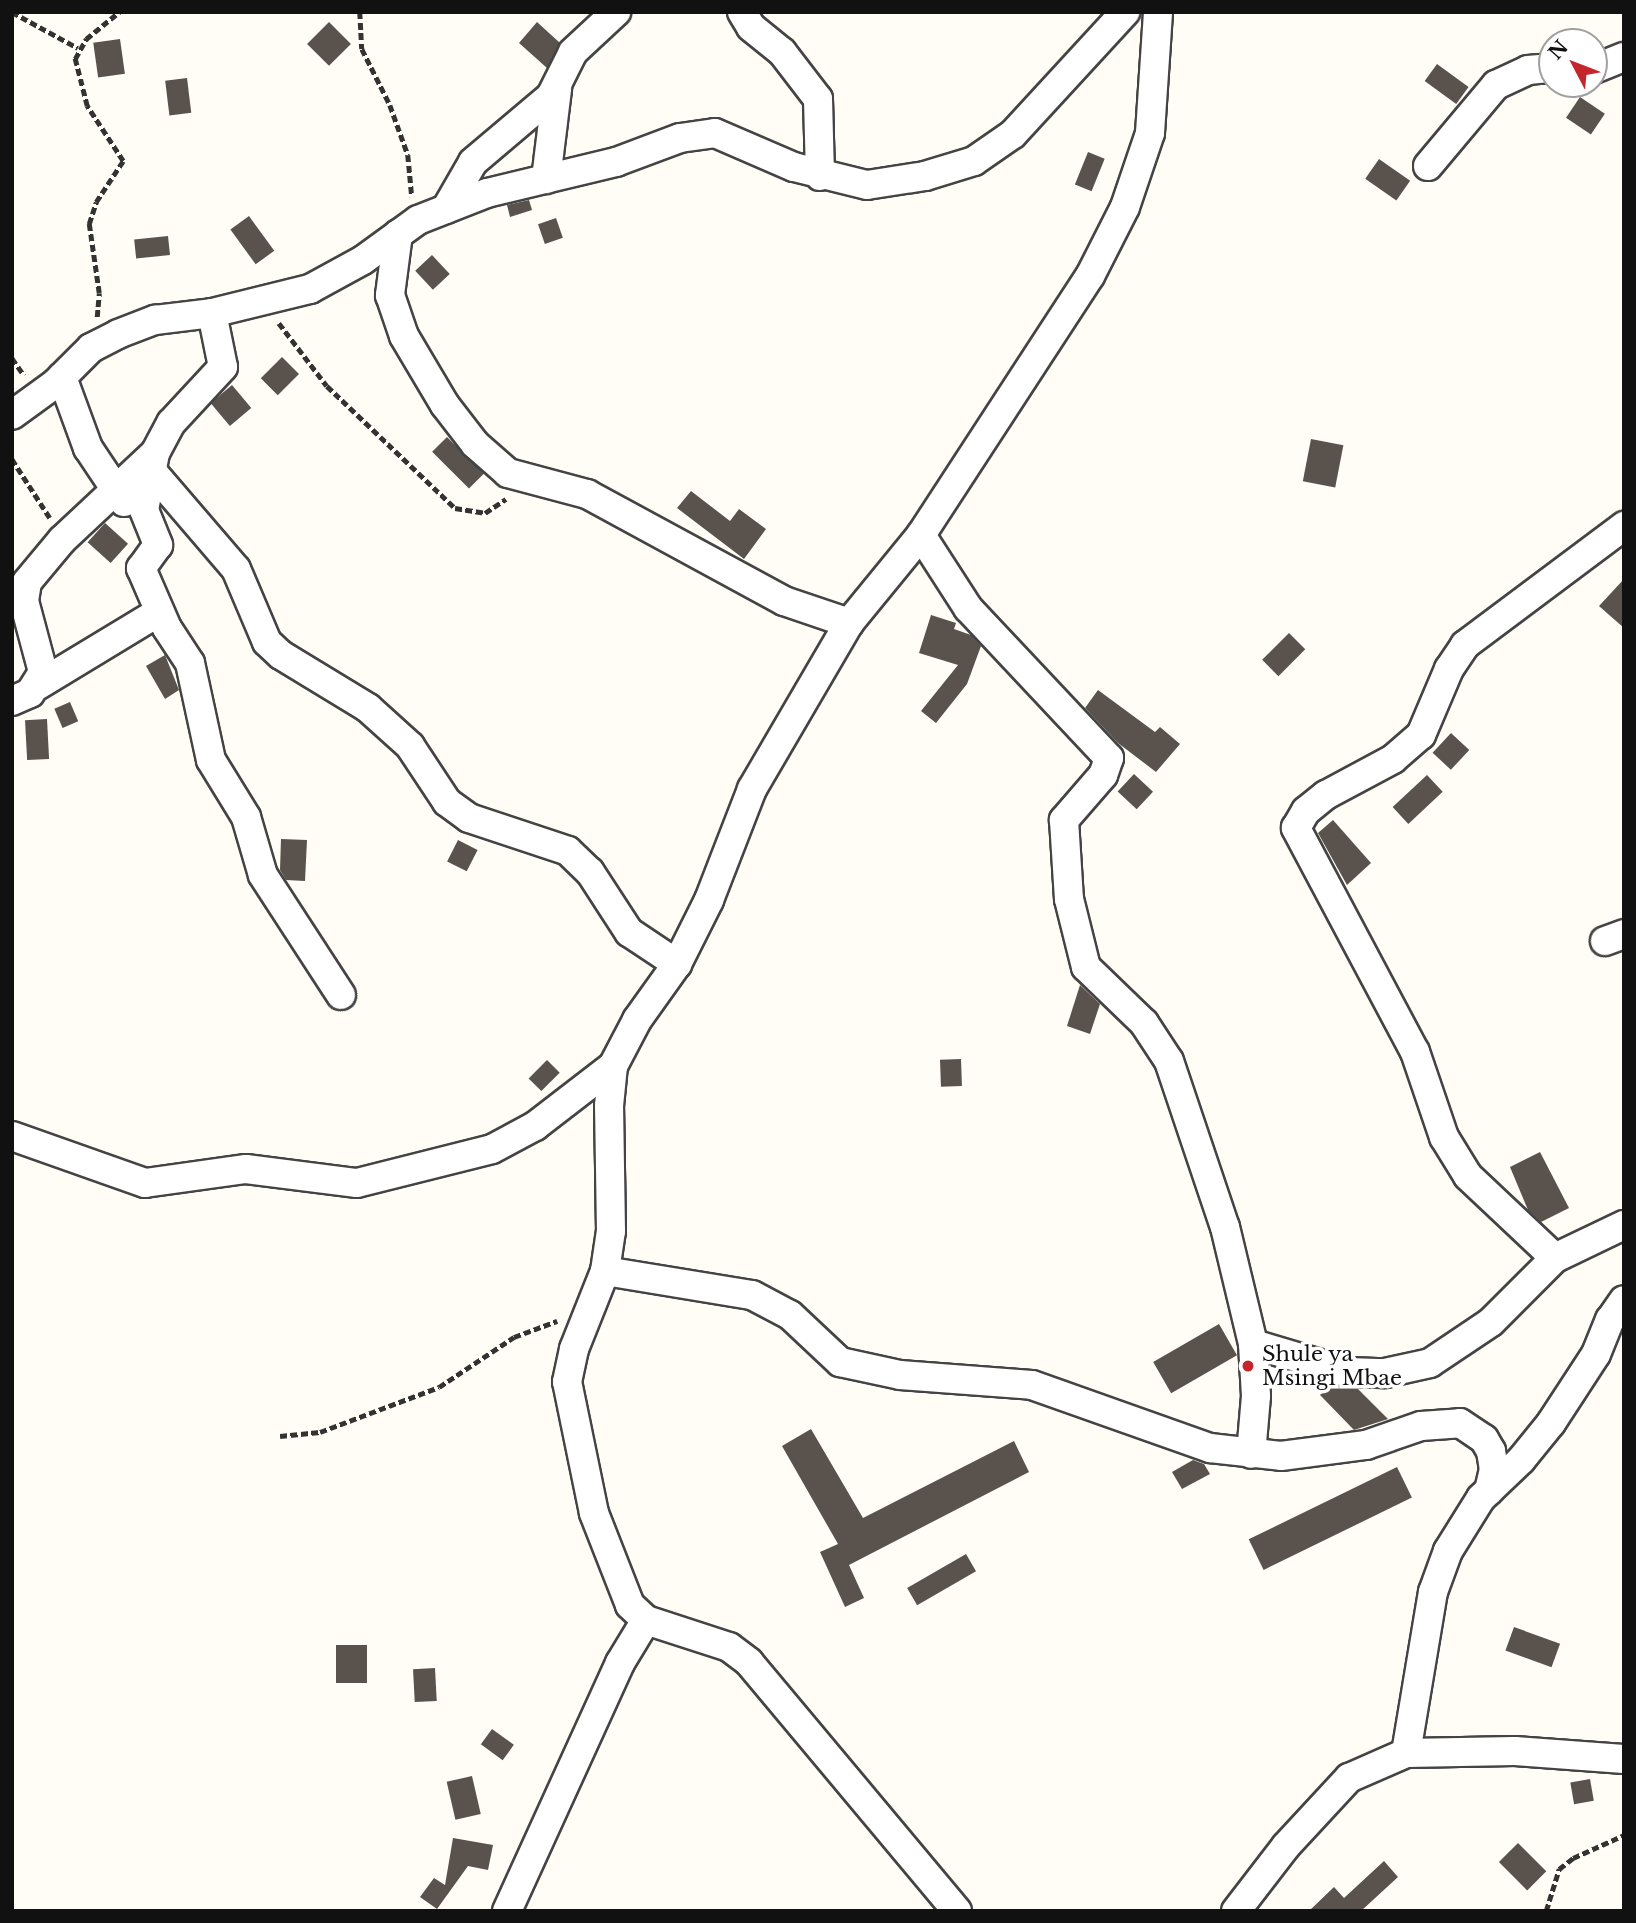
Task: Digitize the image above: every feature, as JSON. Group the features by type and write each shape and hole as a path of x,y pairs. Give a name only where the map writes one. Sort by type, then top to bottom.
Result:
{"street":[{"path":"546,179 557,89 573,52 616,12"},
{"path":"742,12 751,27 782,52 818,99 820,176"},
{"path":"12,415 62,377 92,348 155,320 212,313 310,289 408,227 446,209 546,179 616,162 680,138 715,133 820,176 867,185 925,176 974,161 1013,134 1125,12"},
{"path":"957,1911 749,1662 729,1647 646,1619 630,1605 613,1570 582,1460 568,1382 574,1349 604,1271 611,1231 609,1106 613,1066 637,1020 677,964 709,900 752,789 849,623 921,535 1054,335 1125,207 1150,133 1158,12"},
{"path":"1428,166 1496,85 1528,70 1538,69"},
{"path":"446,209 473,162 557,89"},
{"path":"408,227 390,295 404,336 445,405 475,444 508,473 587,494 784,601 849,623"},
{"path":"212,313 224,357 221,374 171,423 153,461 144,510 148,526 158,545 141,568 159,612 190,663 211,760 246,817 263,876 341,995"},
{"path":"62,377 88,448 113,489 148,526"},
{"path":"24,694 43,662 24,590 62,540 113,489 153,461"},
{"path":"153,461 236,569 267,642 281,655 368,708 410,746 447,802 469,818 568,851 590,872 629,932 677,964"},
{"path":"1555,1258 1468,1176 1444,1137 1415,1052 1296,828 1306,811 1326,795 1393,759 1421,734 1449,669 1465,645 1624,526"},
{"path":"921,535 961,600 1109,758 1103,775 1064,820 1069,898 1086,967 1144,1023 1169,1061 1236,1262 1253,1344 1256,1396 1251,1454"},
{"path":"24,694 159,612"},
{"path":"12,1136 145,1183 246,1169 357,1183 492,1149 535,1126 613,1066"},
{"path":"1253,1344 1348,1372 1385,1373 1430,1363 1491,1322 1555,1258 1624,1225"},
{"path":"604,1271 752,1294 790,1315 841,1362 900,1375 1032,1385 1188,1443 1251,1454 1281,1455 1366,1445 1421,1426 1460,1423 1492,1451 1489,1490"},
{"path":"1406,1753 1433,1592 1467,1516 1551,1423 1597,1353 1610,1320 1624,1300"},
{"path":"507,1911 620,1663 646,1619"},
{"path":"1236,1911 1286,1846 1349,1778 1406,1753 1515,1751 1624,1759"}],"path":[{"path":"12,12 79,48"},
{"path":"92,348 99,293 89,224 96,202 123,161 88,107 75,60 79,48 119,12"},
{"path":"360,12 362,49 390,105 408,155 408,227"},
{"path":"264,301 327,386 455,508 485,513 530,481"},
{"path":"12,459 62,540"},
{"path":"280,1436 320,1432 381,1411 439,1387 514,1337 588,1312"},
{"path":"1546,1911 1559,1869 1573,1858 1624,1835"}],"building":[{"path":"329,22 351,44 329,66 307,44"},
{"path":"537,22 560,43 547,68 519,43"},
{"path":"120,39 125,74 98,77 93,43"},
{"path":"1437,64 1469,87 1456,104 1425,81"},
{"path":"187,78 191,113 169,115 165,81"},
{"path":"1579,98 1605,114 1591,135 1566,118"},
{"path":"1088,152 1105,159 1092,191 1075,184"},
{"path":"1379,159 1410,181 1396,200 1365,179"},
{"path":"529,200 532,210 510,217 507,205"},
{"path":"249,216 274,251 256,264 230,230"},
{"path":"556,218 563,238 545,244 538,224"},
{"path":"168,236 170,255 136,258 134,240"},
{"path":"432,255 450,274 433,290 415,271"},
{"path":"282,357 299,374 278,395 261,378"},
{"path":"232,385 251,408 230,426 211,403"},
{"path":"447,437 484,474 469,489 432,452"},
{"path":"1311,439 1343,445 1335,488 1303,481"},
{"path":"691,491 730,521 739,509 766,529 744,559 677,508"},
{"path":"105,523 128,544 111,563 88,542"},
{"path":"1624,579 1624,628 1599,606"},
{"path":"931,615 956,623 954,629 971,635 981,646 967,684 936,723 921,711 958,665 919,653"},
{"path":"1289,633 1305,649 1278,676 1262,660"},
{"path":"165,655 179,690 165,699 146,666"},
{"path":"1098,690 1155,732 1160,727 1180,744 1156,772 1118,743 1085,708"},
{"path":"70,702 78,721 63,728 54,709"},
{"path":"47,719 49,759 27,760 25,720"},
{"path":"1451,733 1469,750 1451,770 1433,753"},
{"path":"1134,774 1153,792 1137,809 1118,792"},
{"path":"1427,775 1443,792 1408,824 1393,807"},
{"path":"1333,820 1371,863 1347,885 1318,833"},
{"path":"281,839 307,840 305,881 286,880 280,870"},
{"path":"458,840 478,850 467,871 447,861"},
{"path":"1080,985 1100,1004 1090,1034 1067,1026"},
{"path":"961,1059 962,1086 941,1087 940,1060"},
{"path":"547,1060 560,1073 541,1091 529,1078"},
{"path":"1540,1152 1569,1208 1541,1222 1528,1210 1510,1167"},
{"path":"1219,1324 1237,1355 1171,1393 1153,1362"},
{"path":"1331,1384 1358,1389 1388,1419 1354,1430 1320,1395"},
{"path":"811,1429 863,1518 1014,1441 1029,1472 849,1565 864,1598 845,1607 820,1552 838,1544 782,1446"},
{"path":"1193,1460 1204,1464 1210,1474 1182,1489 1172,1472"},
{"path":"1397,1467 1412,1498 1264,1570 1249,1539"},
{"path":"966,1554 976,1571 917,1605 907,1588"},
{"path":"1514,1627 1560,1644 1551,1667 1505,1650"},
{"path":"336,1645 367,1645 367,1683 336,1683"},
{"path":"435,1668 437,1701 415,1702 413,1669"},
{"path":"492,1729 514,1745 503,1760 481,1744"},
{"path":"472,1776 481,1814 455,1820 447,1782"},
{"path":"1590,1779 1594,1801 1574,1804 1570,1782"},
{"path":"453,1838 493,1845 488,1870 468,1866 437,1909 420,1897 434,1878 445,1885"},
{"path":"1518,1843 1546,1871 1527,1890 1499,1862"},
{"path":"1384,1861 1398,1877 1361,1911 1309,1911 1334,1887 1344,1898"}],"place":[{"name":"Shule ya Msingi Mbae","path":"1248,1366"}]}
